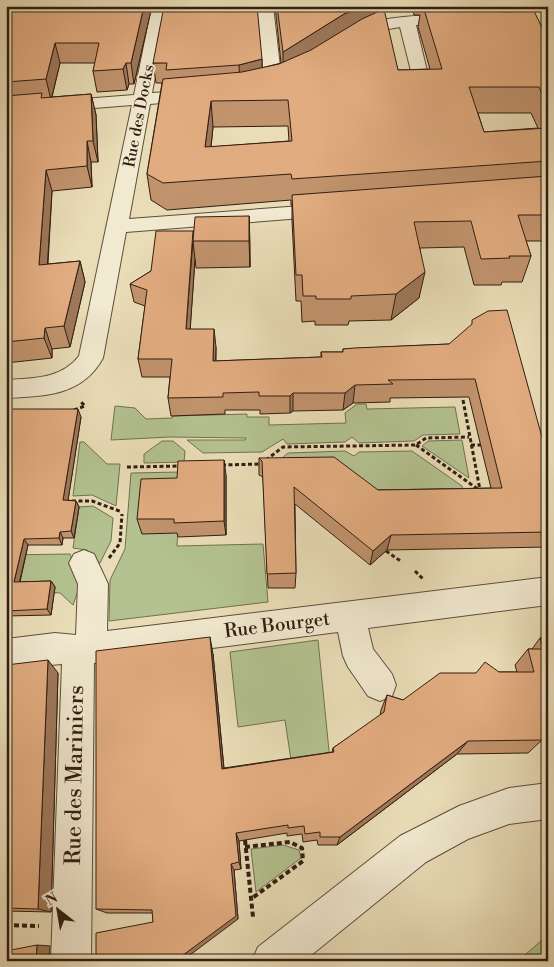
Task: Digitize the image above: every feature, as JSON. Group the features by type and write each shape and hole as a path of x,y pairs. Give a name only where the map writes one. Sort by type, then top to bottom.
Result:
{"main road":[{"path":"538,6 547,22"}],"street":[{"name":"Rue des Docks","path":"6,388 55,384 67,381 85,367 91,358 160,6"},
{"path":"265,6 273,83"},
{"path":"337,48 386,18 408,21 477,20"},
{"path":"408,21 419,71"},
{"path":"526,21 547,22"},
{"path":"6,110 211,94"},
{"path":"118,226 348,208"},
{"name":"Rue des Mariniers","path":"71,961 85,649 93,584 88,572"},
{"name":"Rue Bourget","path":"6,654 55,648 85,649 548,591"},
{"path":"350,616 359,656 380,685"},
{"path":"272,961 413,849 459,824 492,812 509,806 548,801"}],"path":[{"path":"463,400 482,497"},
{"path":"69,412 85,406 81,402"},
{"path":"533,441 548,436"},
{"path":"212,465 260,464 284,447 416,445 426,438 469,437"},
{"path":"416,445 480,491"},
{"path":"471,445 489,445"},
{"path":"127,467 184,466"},
{"path":"68,501 92,501 122,513 120,543 88,572"},
{"path":"386,551 402,562"},
{"path":"245,840 253,917"},
{"path":"245,847 290,842 302,848 303,861 251,899"},
{"path":"6,925 49,926"}],"green space":[{"path":"357,404 366,404 367,409 455,407 460,434 423,435 414,441 359,443 352,437 345,442 287,444 283,439 262,452 203,453 187,440 245,440 246,438 170,437 111,440 115,406 135,408 146,419 172,418 173,416 247,414 247,417 269,417 269,425 346,423 345,413"},
{"path":"462,440 469,478 422,446 428,441"},
{"path":"162,441 173,441 185,451 184,462 144,463 144,454"},
{"path":"80,442 84,442 107,464 120,464 116,506 92,495 73,496"},
{"path":"345,451 354,456 359,452 412,451 462,486 465,505 374,506 282,458 288,453"},
{"path":"181,472 177,546 263,544 268,602 109,621 110,580 125,549 131,473"},
{"path":"93,506 113,518 111,541 100,563 87,550 73,548 79,507"},
{"path":"70,554 81,582 73,605 60,593 6,589 6,555"},
{"path":"318,640 330,761 292,767 285,720 238,727 230,652"},
{"path":"283,845 299,850 301,858 256,892 251,849"},
{"path":"548,935 548,961 518,961"}],"building":[{"path":"6,6 144,6 131,63 126,63 123,69 93,71 99,43 55,43 46,79 6,82"},
{"path":"164,6 257,6 262,59 239,65 166,70 167,63 153,63"},
{"path":"277,6 366,6 344,14 283,52"},
{"path":"423,6 483,6 483,8 501,7 502,12 534,11 548,40 548,107 539,87 469,87 484,132 548,128 548,161 292,179 291,174 163,183 147,174 163,79 242,72 279,64 311,50 362,19 384,9 398,70 442,69","holes":["288,100 292,141 205,147 211,101"]},
{"path":"42,93 41,98 91,94 93,141 87,141 87,166 46,170 39,265 80,261 64,326 45,328 44,338 6,342 6,96"},
{"path":"548,176 548,215 518,215 531,256 481,259 471,221 414,222 425,272 396,294 351,296 351,299 316,299 316,296 303,296 302,275 296,275 292,195"},
{"path":"249,216 249,241 193,241 195,217"},
{"path":"156,231 193,231 186,329 214,329 213,361 322,357 321,352 343,352 343,349 449,344 472,324 472,320 488,311 507,310 548,459 548,532 391,535 373,551 294,487 296,573 267,574 262,461 259,458 334,457 378,490 502,488 475,379 388,380 393,384 355,385 345,393 293,393 290,396 259,396 259,392 223,393 223,397 168,398 172,359 138,359 147,290 130,284 151,271"},
{"path":"6,409 78,409 63,500 76,501 71,531 60,532 59,538 24,539 14,582 51,581 47,609 6,611"},
{"path":"224,460 224,521 174,523 174,519 137,519 141,479 177,478 178,461"},
{"path":"210,637 222,769 334,752 333,748 384,712 387,695 403,700 440,673 476,673 485,662 499,672 534,672 528,649 543,649 540,638 548,638 548,712 542,740 468,741 340,837 320,837 320,832 305,834 304,826 288,828 288,825 236,833 239,862 231,864 236,916 175,961 96,961 96,933 153,922 152,910 96,909 96,651"},
{"path":"48,660 38,909 6,908 6,665"},
{"path":"37,945 36,961 6,961 6,951"}]}
